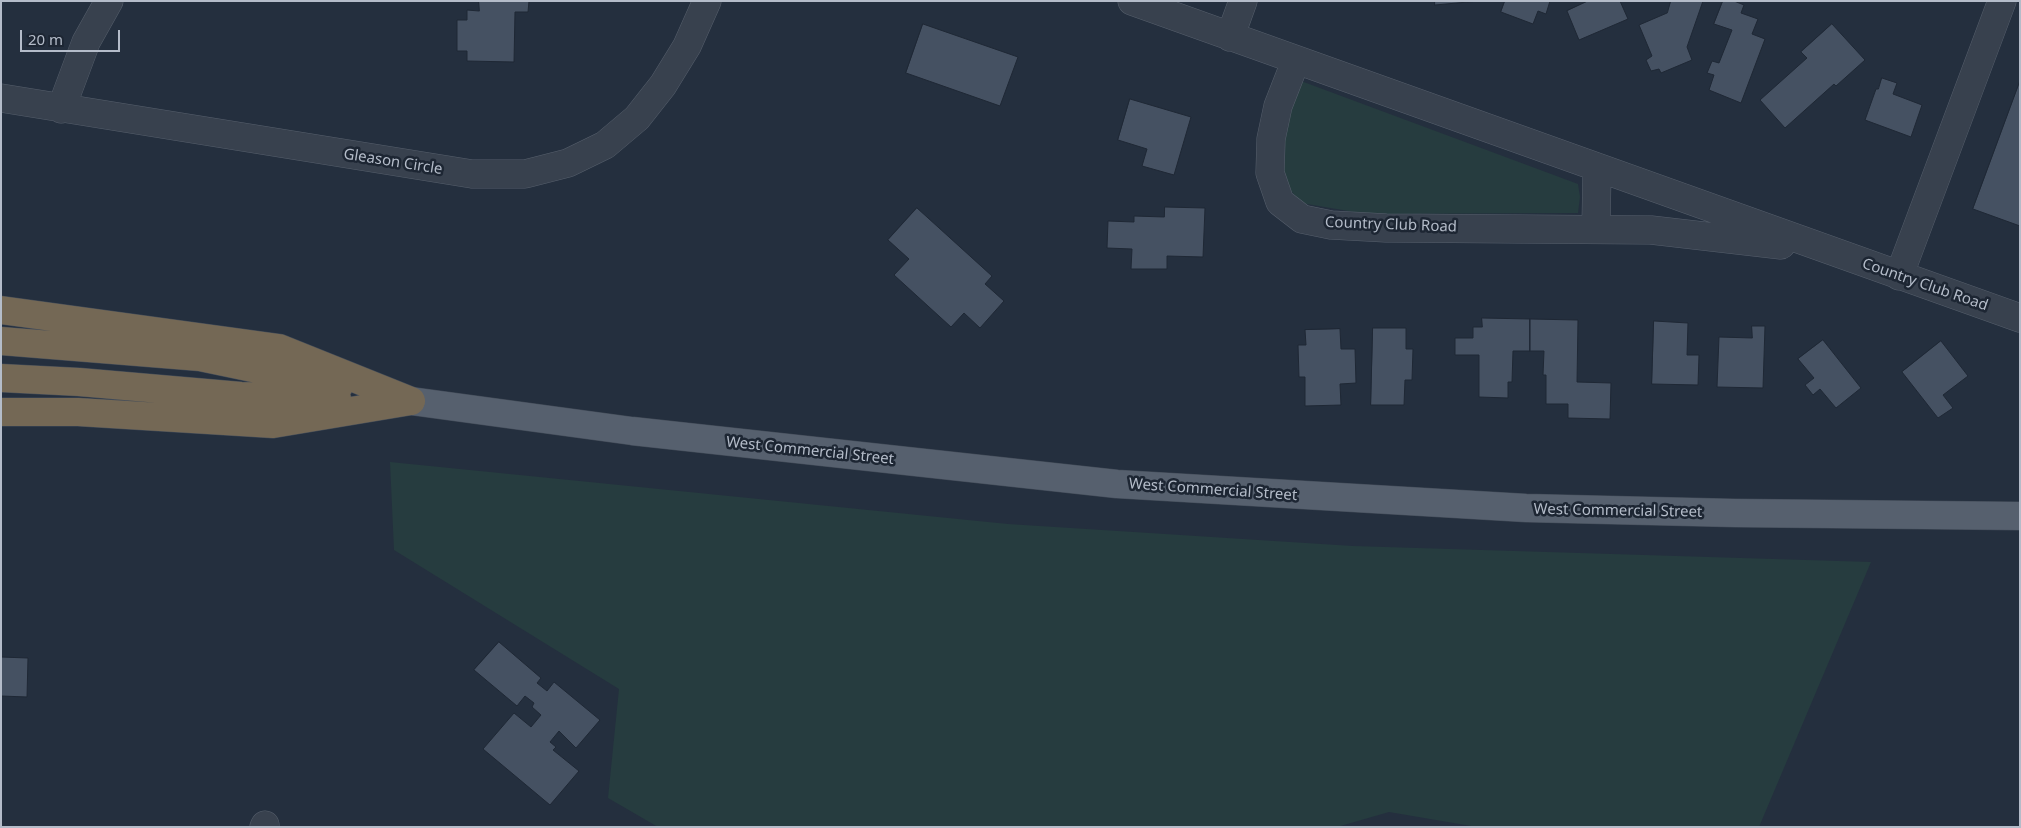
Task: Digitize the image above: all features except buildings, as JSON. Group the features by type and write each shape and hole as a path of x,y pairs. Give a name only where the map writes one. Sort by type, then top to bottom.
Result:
{"highway":[{"path":"1,310 279,348 411,401"},
{"path":"1,341 200,357 411,401"},
{"path":"1,378 79,382 241,396 411,401"},
{"path":"1,412 78,412 273,424 411,401"}],"main road":[{"name":"West Commercial Street","path":"411,401 652,433 1117,484 1526,508 1734,514 2020,516"}],"street":[{"path":"60,109 86,42 109,1"},
{"name":"Gleason Circle","path":"1,98 472,174 526,174 568,163 605,145 637,118 663,85 687,46 707,1"},
{"name":"Country Club Road","path":"1132,1 2020,318"},
{"path":"1230,37 1243,1"},
{"path":"1899,276 2002,1"},
{"name":"Country Club Road","path":"1296,60 1278,106 1271,139 1270,173 1280,202 1302,219 1331,224 1386,228 1651,230 1830,251"},
{"path":"1596,168 1596,229"}],"green space":[{"path":"1301,81 1578,184 1580,197 1578,213 1366,214 1301,203 1289,189 1282,157 1288,119"},
{"path":"390,462 1008,524 1353,546 1871,562 1759,827 1477,827 1389,812 1337,827 658,827 608,798 619,689 394,550"}]}
